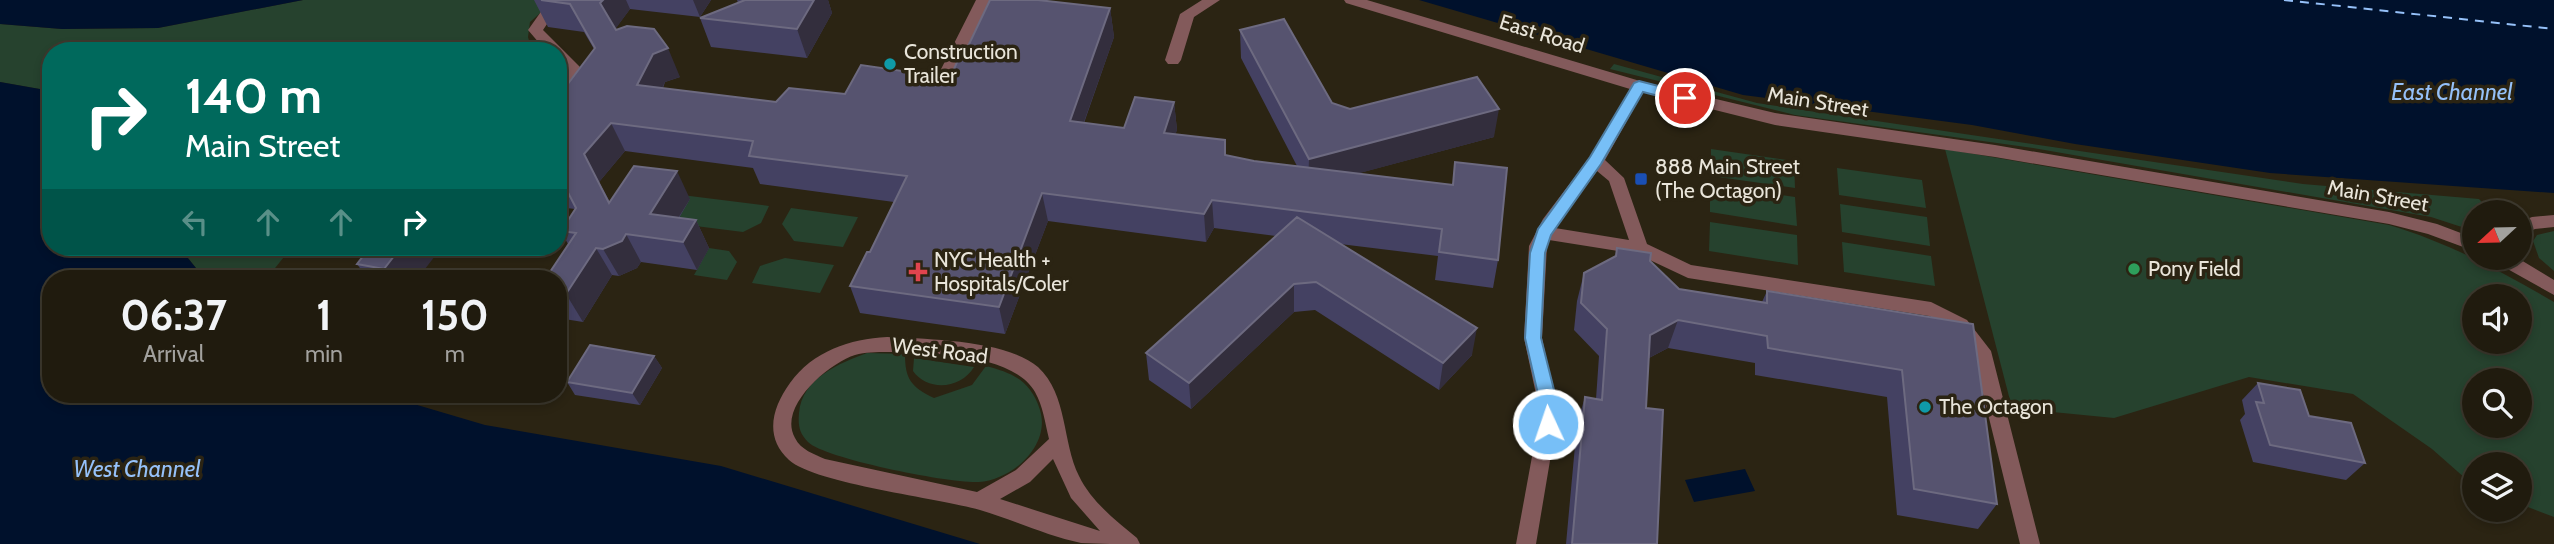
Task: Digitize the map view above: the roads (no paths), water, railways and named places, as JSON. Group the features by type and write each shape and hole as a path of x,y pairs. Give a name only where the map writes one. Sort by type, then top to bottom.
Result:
{"street":[{"path":"546,42 535,30 550,9 573,0"},
{"path":"939,89 983,0"},
{"path":"1178,0 1188,15"},
{"path":"1173,60 1188,15 1213,0"},
{"name":"East Road","path":"1351,0 1639,86"},
{"path":"567,61 572,67 567,81"},
{"path":"1526,544 1549,413 1533,338 1538,253 1543,233 1596,161 1639,86"},
{"name":"Main Street","path":"1639,86 1775,120 2040,158 2389,218 2431,228 2462,240"},
{"path":"1596,161 1616,178 1640,248"},
{"path":"2532,223 2554,221"},
{"path":"1543,233 1640,248 1688,271 1931,309 1952,319 1971,335 1982,351 2030,544"},
{"path":"2524,270 2554,288"},
{"name":"West Road","path":"1111,544 979,501 822,467 803,460 789,449 783,437 784,413 795,388 824,360 853,348 875,344 895,344 996,357 1026,368 1040,383 1049,399 1057,443 1072,481 1091,511 1130,544"},
{"path":"979,501 1023,476 1057,443"}],"water":[{"path":"0,0 303,0 158,28 62,29 0,24"},
{"name":"East Channel","path":"1419,0 2554,0 2554,193 2270,173 2075,144 1972,125 1743,95"},
{"name":"West Channel","path":"0,82 42,89 42,256 186,256 198,270 42,270 42,403 410,403 485,425 721,466 980,544 0,544"},
{"path":"1745,469 1755,491 1694,502 1685,480"}],"place":[{"name":"Construction Trailer","path":"890,64"},
{"name":"888 Main Street (The Octagon)","path":"1641,179"},
{"name":"Pony Field","path":"2134,269"},
{"name":"NYC Health + Hospitals/Coler","path":"918,272"},
{"name":"The Octagon","path":"1925,407"}]}
